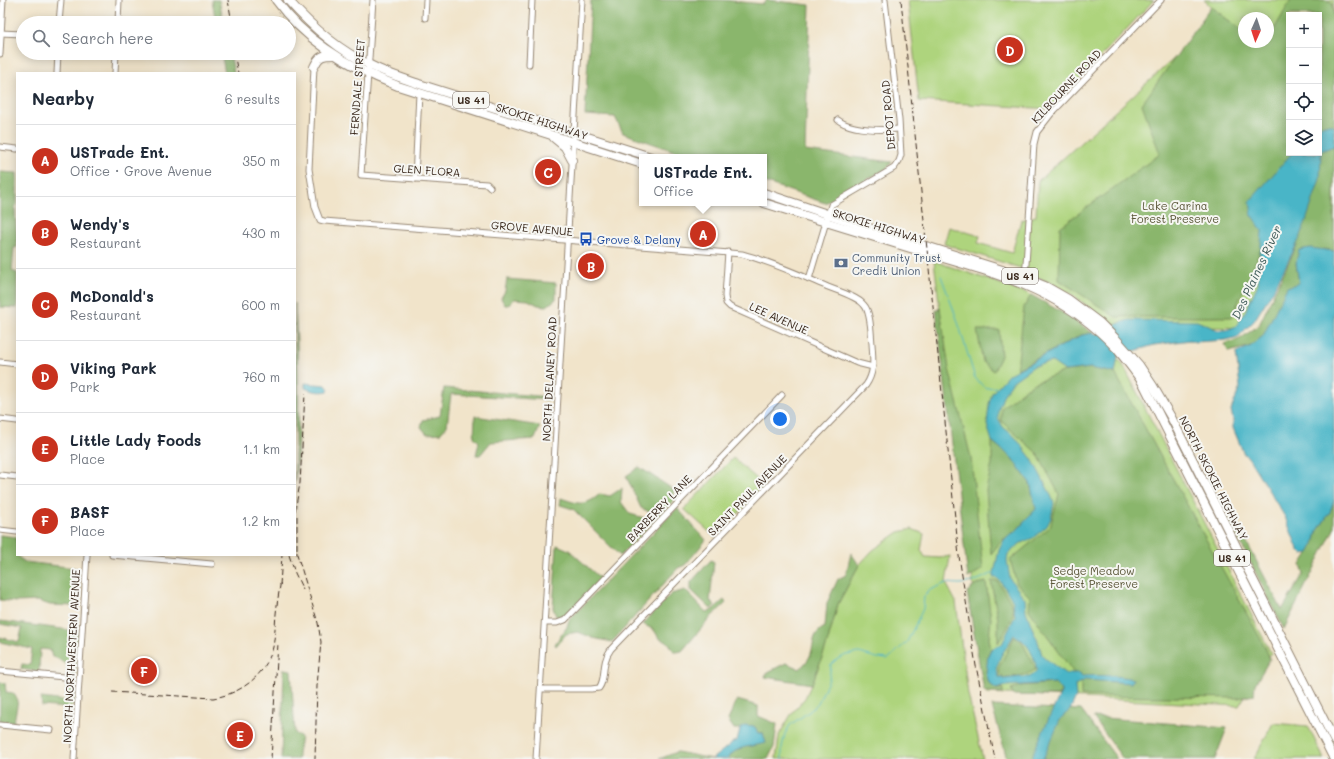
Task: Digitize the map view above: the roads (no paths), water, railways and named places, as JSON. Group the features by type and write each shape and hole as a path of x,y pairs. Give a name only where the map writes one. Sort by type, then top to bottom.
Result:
{"highway":[{"path":"272,0 288,16"},
{"name":"SKOKIE HIGHWAY","path":"276,0 289,16"},
{"name":"SKOKIE HIGHWAY","path":"288,0 304,18 323,35 369,65 419,84 642,154"},
{"name":"SKOKIE HIGHWAY","path":"296,23 334,55 368,74 419,93 639,163"},
{"path":"314,67 317,60 321,56 334,55"},
{"path":"551,135 565,147 572,160"},
{"name":"SKOKIE HIGHWAY","path":"767,194 827,218 1024,281 1097,325 1130,359"},
{"name":"SKOKIE HIGHWAY","path":"767,204 827,218"},
{"name":"NORTH SKOKIE HIGHWAY","path":"1130,359 1153,386 1171,417 1334,740"},
{"name":"NORTH SKOKIE HIGHWAY","path":"1130,359 1334,759"},
{"path":"1304,700 1307,704 1311,704 1314,700"}],"street":[{"path":"0,54 3,0"},
{"path":"60,16 61,0"},
{"path":"118,16 119,0"},
{"name":"FERNDALE STREET","path":"361,174 372,0"},
{"path":"425,18 426,0"},
{"path":"529,64 532,0"},
{"name":"NORTH DELANEY ROAD","path":"536,759 582,0"},
{"name":"DEPOT ROAD","path":"827,218 831,205 887,172 897,164 902,152 885,0"},
{"name":"KILBOURNE ROAD","path":"1024,281 1034,146 1037,132 1051,114 1161,0"},
{"path":"1,33 16,34"},
{"path":"56,72 57,60"},
{"path":"115,72 116,60"},
{"name":"GROVE AVENUE","path":"314,67 309,169 315,207 320,220 568,241 728,252 762,259 809,279"},
{"path":"415,179 419,93"},
{"path":"838,120 853,127 888,130 899,129"},
{"path":"0,147 16,148"},
{"name":"GLEN FLORA","path":"361,174 487,184 490,187"},
{"path":"809,279 827,218"},
{"name":"LEE AVENUE","path":"728,252 725,296 726,303 730,307 851,361 864,366 873,367"},
{"name":"SAINT PAUL AVENUE","path":"541,689 599,688 602,683 605,658 611,649 869,380 873,367 868,313 864,305 855,299 809,279"},
{"path":"0,362 16,364"},
{"name":"BARBERRY LANE","path":"545,623 557,623 565,620 782,395"},
{"path":"0,419 16,421"},
{"path":"0,475 16,476"},
{"path":"0,530 16,532"},
{"name":"NORTH NORTHWESTERN AVENUE","path":"74,759 87,556"},
{"path":"123,556 212,564"},
{"path":"0,671 64,677"},
{"path":"0,725 51,730"}],"water":[{"path":"1328,124 1334,126 1334,146 1322,151 1322,126"},
{"path":"1289,156 1321,156 1320,179 1301,236 1274,289 1254,321 1238,337 1226,340 1195,342 1190,340 1154,345 1118,356 1115,373 1090,368 1065,371 1052,362 1034,366 1013,381 1004,394 998,410 998,418 1003,427 1015,437 1032,459 1054,503 1051,518 1047,526 1033,538 1021,543 1008,554 1007,560 1010,579 1025,599 1026,611 1042,655 1066,674 1080,673 1082,676 1095,675 1133,679 1131,683 1085,680 1075,685 1076,697 1070,710 1061,718 1043,759 1032,759 1034,751 1062,690 1055,683 1006,686 996,689 989,683 986,673 988,655 991,649 1002,644 1015,616 1013,602 1010,596 1000,581 997,578 993,578 999,550 1004,540 1017,530 1036,509 1030,483 1012,458 992,441 987,425 989,404 992,393 1009,374 1082,335 1093,333 1097,334 1129,320 1197,321 1218,330 1227,330 1236,326 1244,314 1258,284 1262,230 1252,216 1250,201","holes":["1014,635 1023,641 1030,650 1037,670 1030,677 1004,679 999,677 996,669 1001,656"]},
{"path":"1310,248 1334,251 1334,500 1330,512 1317,532 1314,544 1309,553 1302,554 1298,549 1285,517 1248,457 1244,454 1233,428 1231,410 1240,387 1236,353 1251,346 1263,336 1287,287 1299,283 1296,263 1299,250"},
{"path":"305,383 326,385 329,389 325,392 313,391 305,388"},
{"path":"745,725 754,726 758,733 763,733 766,743 745,747 735,751 728,759 712,759 733,742 737,741 740,729"}],"waterway":[{"path":"941,276 957,319 975,378 986,388 997,387"},
{"path":"782,759 782,747 785,734 790,725 810,711 818,703 829,679 831,665 836,660 846,655 859,653 877,658 888,659 907,642 923,609 924,596 930,590 946,583 960,584 973,582 994,573"}],"railway":[{"path":"228,0 231,16"},
{"path":"901,0 959,556 976,666 995,759"},
{"path":"235,60 238,72"},
{"path":"296,505 300,483 305,394"},
{"path":"297,516 297,554 318,623 321,642 317,686 315,759"},
{"path":"280,585 282,556"},
{"path":"289,556 303,590"},
{"path":"112,692 213,698 233,692 251,682 265,666 273,647 276,610 281,580"},
{"path":"271,759 278,643"}],"place":[{"name":"Viking Park","path":"1010,50"},
{"name":"McDonald's","path":"548,172"},
{"name":"USTrade Ent.","path":"703,234"},
{"name":"Grove & Delany","path":"586,239"},
{"name":"Community Trust Credit Union","path":"841,263"},
{"name":"Wendy's","path":"591,266"},
{"name":"BASF","path":"144,671"},
{"name":"Little Lady Foods","path":"240,735"}],"park label":[{"name":"Lake Carina Forest Preserve","path":"1175,211"},
{"name":"Sedge Meadow Forest Preserve","path":"1094,576"}],"water label":[{"name":"Des Plaines River","path":"1256,272"}]}
